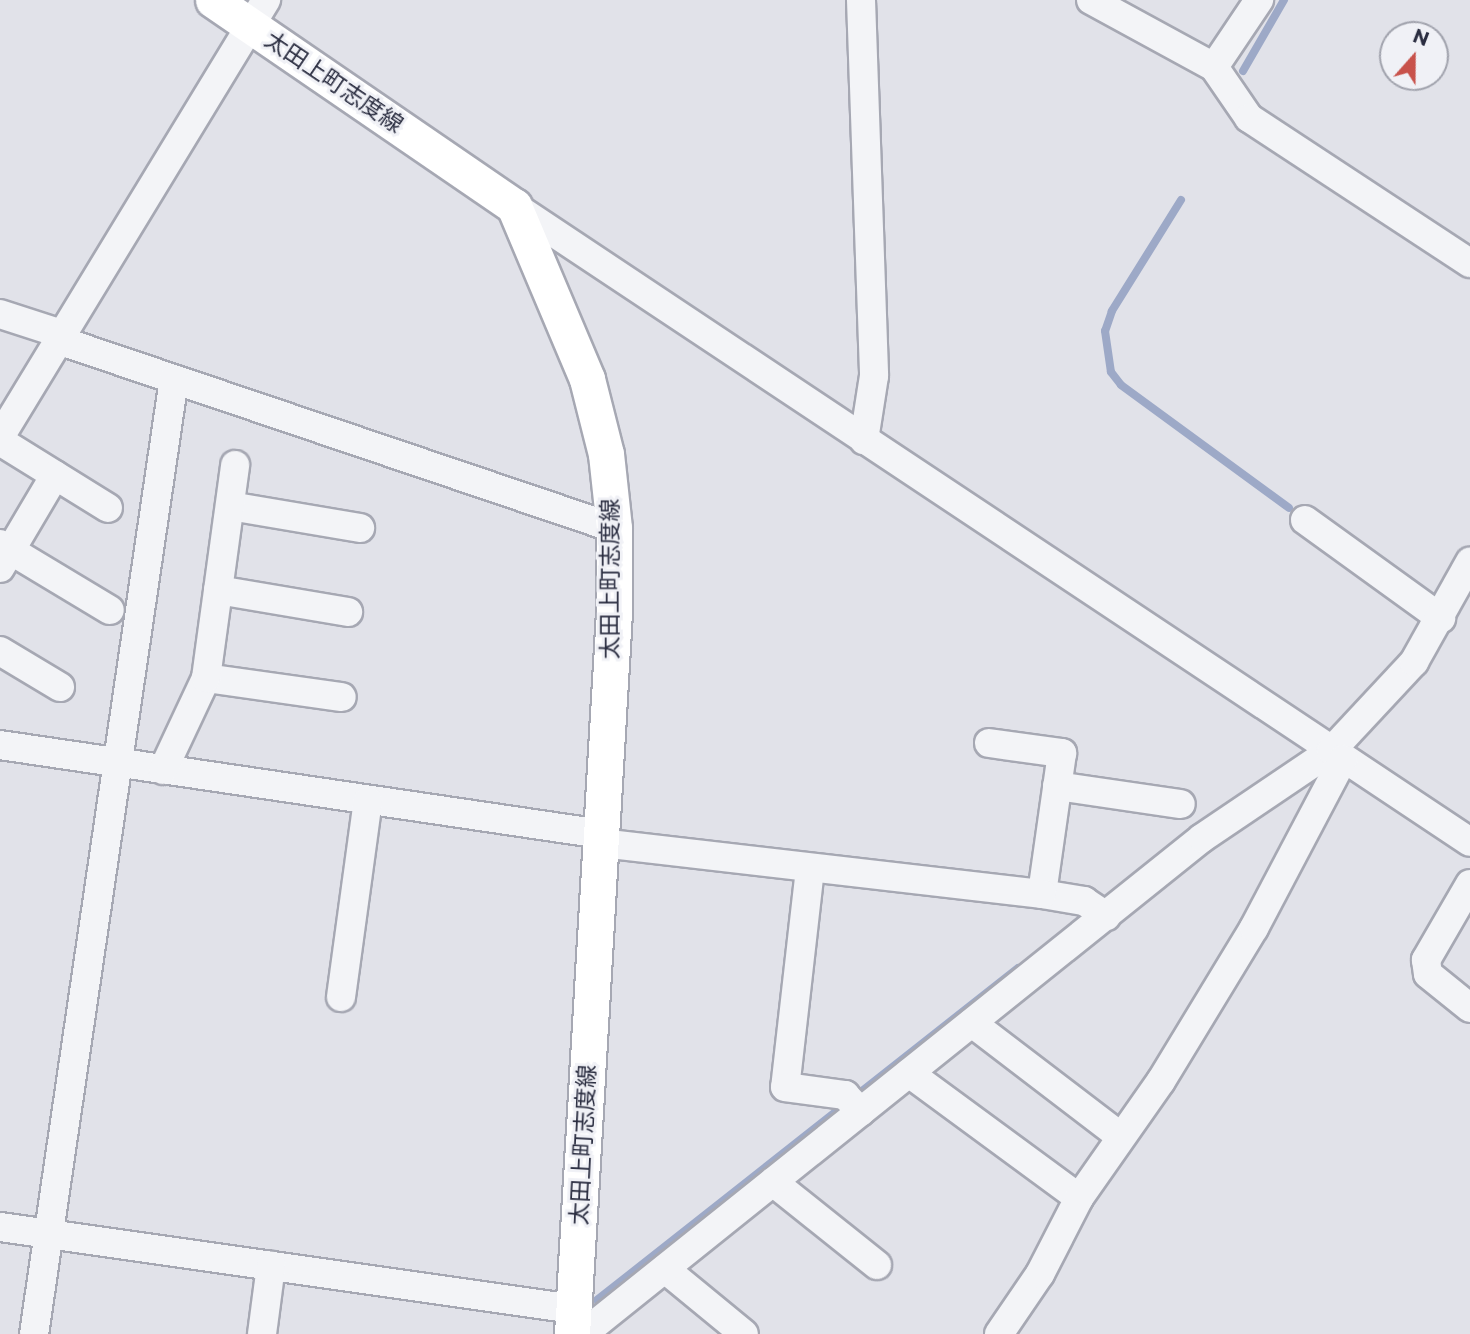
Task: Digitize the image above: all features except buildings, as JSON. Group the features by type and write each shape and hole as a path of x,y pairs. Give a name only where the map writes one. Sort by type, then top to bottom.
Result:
{"main road":[{"name":"太田上町志度線","path":"213,0 257,12 513,206 587,379 606,454 614,528 576,1326"}],"street":[{"path":"861,0 874,376 864,440"},
{"path":"1091,0 1214,66 1250,118 1470,264"},
{"path":"1214,66 1259,0"},
{"path":"108,508 0,439 257,12"},
{"path":"513,206 1470,842"},
{"path":"0,314 62,334 70,344 614,528"},
{"path":"34,1334 121,764 174,379"},
{"path":"163,770 206,678 236,465"},
{"path":"55,475 4,554 110,610"},
{"path":"230,506 360,528"},
{"path":"1305,520 1441,618"},
{"path":"999,1334 1040,1274 1079,1198 1161,1080 1254,928 1337,755 1414,662 1470,562"},
{"path":"218,590 348,612"},
{"path":"0,650 60,687"},
{"path":"206,678 342,697"},
{"path":"989,743 1062,753 1042,894"},
{"path":"0,745 810,869 1042,894 1095,909"},
{"path":"0,1227 271,1266 576,1326 665,1269 773,1182 853,1104 909,1073 972,1023 1095,909 1202,838 1337,755"},
{"path":"1057,786 1181,804"},
{"path":"341,997 368,801"},
{"path":"810,869 785,1087 853,1104"},
{"path":"1470,884 1426,960 1428,974 1470,1008"},
{"path":"972,1023 1120,1136"},
{"path":"909,1073 1079,1198"},
{"path":"773,1182 877,1265"},
{"path":"262,1334 271,1266"},
{"path":"665,1269 744,1334"}],"waterway":[{"path":"1243,71 1284,0"},
{"path":"1181,200 1112,311 1105,331 1111,372 1121,385 1289,508"},
{"path":"597,1300 1018,968"}]}
